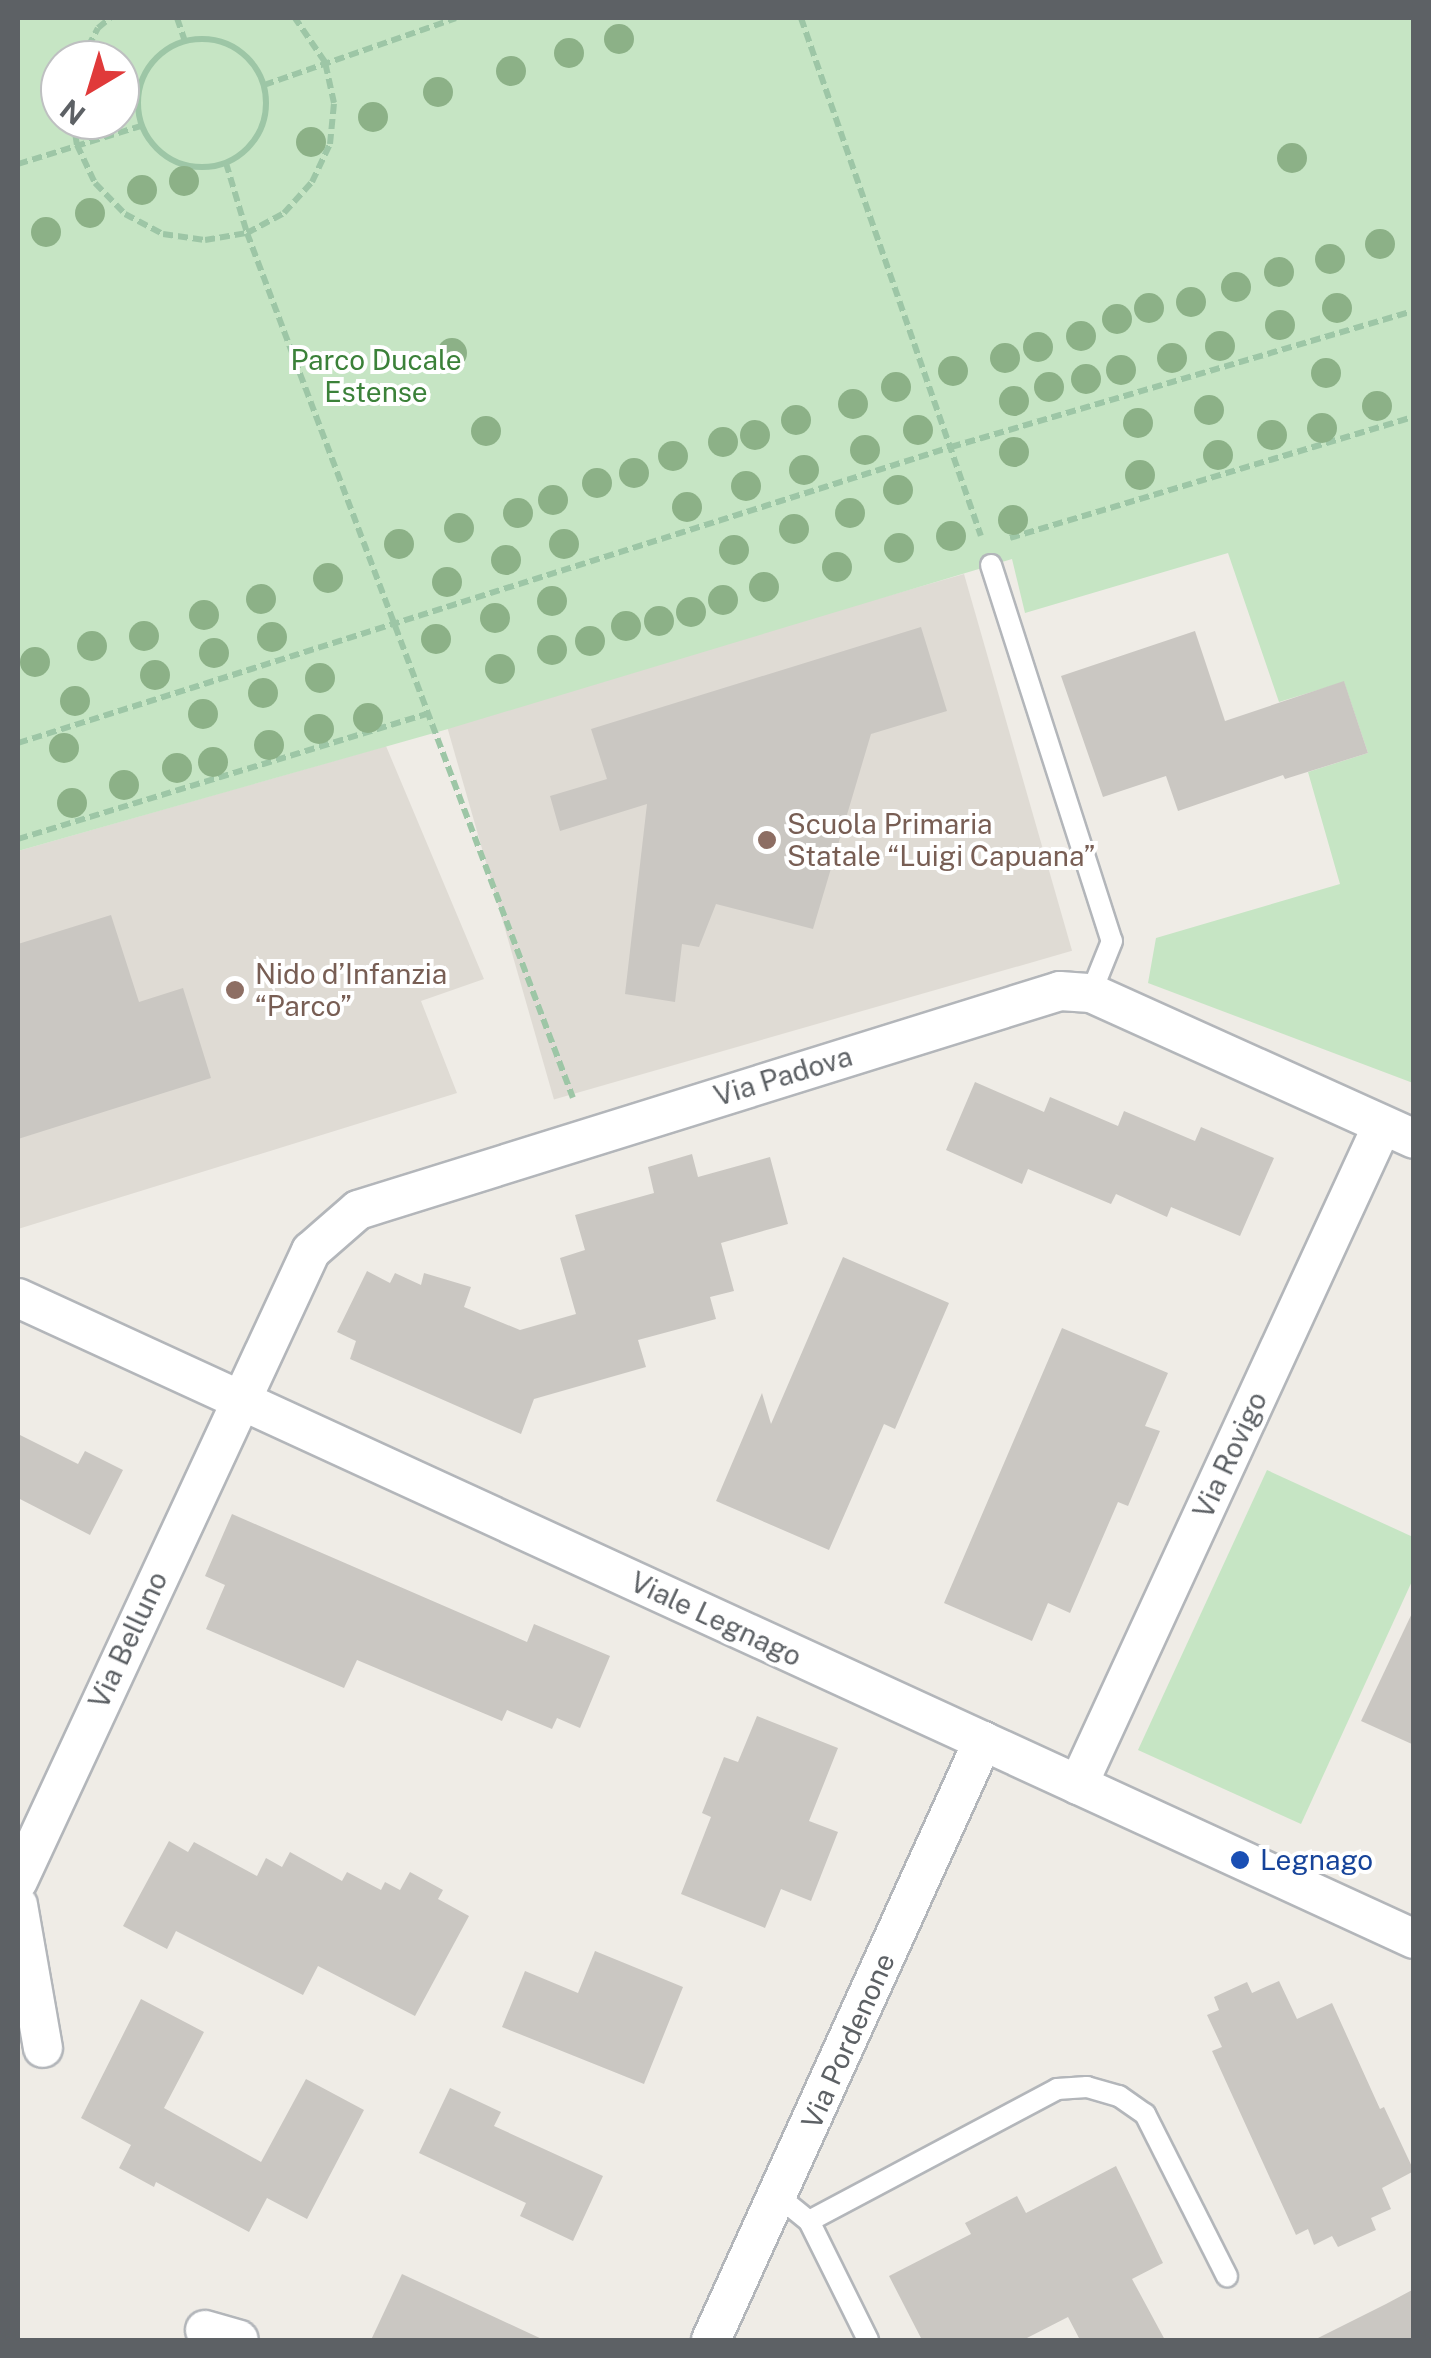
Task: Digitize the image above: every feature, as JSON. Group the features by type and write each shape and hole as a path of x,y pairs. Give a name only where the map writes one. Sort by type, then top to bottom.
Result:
{"street":[{"name":"Via Padova","path":"238,1400 311,1250 358,1210 1060,991 1091,993 1398,1132"},
{"name":"Via Rovigo","path":"1078,1785 1398,1132"},
{"name":"Viale Legnago","path":"18,1298 1414,1939"},
{"name":"Via Belluno","path":"18,1881 238,1400"},
{"name":"Via Pordenone","path":"710,2340 982,1741"},
{"path":"18,1905 42,2048"}],"lane":[{"path":"988,556 1112,942 1091,993"},
{"path":"809,2221 1057,2089 1087,2087 1119,2096 1145,2114 1227,2276"},
{"path":"778,2196 809,2221 868,2340"}],"path":[{"path":"95,40 110,18"},
{"path":"177,18 184,41"},
{"path":"76,140 95,183 124,214 163,234 206,240 247,232 284,212 312,182 330,144 334,102 325,62 295,18"},
{"path":"264,85 456,18"},
{"path":"801,18 988,556 1414,417"},
{"path":"205,38 233,47 255,66 264,85 267,104 256,140 226,164 206,168 166,158 141,126 137,104 140,84 165,50 184,41 205,38"},
{"path":"18,164 141,126"},
{"path":"226,164 247,232 587,1136"},
{"path":"18,743 951,447 1414,311"},
{"path":"18,839 430,712"}],"shaded area":[{"name":"Scuola Primaria Statale “Luigi Capuana”","path":"964,574 1072,951 554,1099 446,723"},
{"name":"Nido d’Infanzia “Parco”","path":"386,746 484,979 421,1001 457,1093 18,1229 18,851"}],"green space":[{"name":"Parco Ducale Estense","path":"18,18 1413,18 1413,1083 1148,983 1156,938 1340,884 1308,772 1368,753 1344,682 1279,702 1228,553 1025,613 1012,559 448,729 18,851"},
{"path":"1267,1470 1413,1537 1413,1579 1301,1824 1138,1750"}],"building":[{"path":"921,627 947,711 871,734 813,929 716,904 699,947 682,944 675,1002 625,994 647,804 560,831 550,796 607,779 591,729"},
{"path":"1195,631 1225,721 1344,681 1368,753 1285,779 1283,775 1178,811 1166,776 1103,797 1061,676"},
{"path":"111,915 139,1002 183,988 211,1078 18,1139 18,944"},
{"path":"975,1082 1044,1112 1050,1097 1118,1126 1124,1111 1195,1141 1201,1127 1274,1158 1240,1236 1171,1207 1167,1217 1116,1194 1111,1204 1028,1169 1022,1184 946,1150"},
{"path":"692,1154 698,1177 770,1157 788,1224 721,1243 734,1291 710,1297 716,1319 638,1340 646,1367 534,1399 521,1434 350,1359 356,1341 337,1332 367,1271 390,1283 395,1273 421,1285 424,1273 471,1287 464,1307 520,1330 576,1314 560,1258 585,1250 575,1215 654,1193 648,1167"},
{"path":"843,1257 949,1303 895,1429 884,1424 829,1550 716,1501 762,1393 771,1424"},
{"path":"1062,1328 1168,1373 1145,1426 1160,1431 1128,1506 1118,1502 1070,1613 1048,1603 1032,1641 944,1603"},
{"path":"18,1434 78,1464 85,1451 123,1470 90,1535 18,1498"},
{"path":"232,1514 527,1642 534,1624 610,1656 580,1728 557,1718 552,1729 507,1710 502,1721 357,1660 344,1688 206,1629 225,1585 205,1576"},
{"path":"1414,1609 1414,1745 1361,1721"},
{"path":"757,1716 838,1748 809,1821 838,1832 811,1901 781,1889 765,1928 681,1894 711,1817 702,1813 724,1757 738,1762"},
{"path":"169,1841 188,1852 194,1842 257,1876 266,1858 282,1867 290,1852 342,1881 347,1872 381,1890 385,1882 400,1890 410,1872 443,1890 438,1899 469,1916 415,2016 318,1966 303,1995 176,1931 167,1949 123,1926"},
{"path":"595,1951 683,1987 644,2084 502,2027 525,1971 578,1993"},
{"path":"1279,1981 1297,2019 1332,2003 1380,2109 1384,2107 1414,2171 1382,2188 1391,2209 1371,2218 1376,2230 1338,2247 1332,2236 1314,2245 1308,2229 1296,2235 1212,2051 1222,2047 1207,2015 1219,2010 1214,1997 1247,1982 1252,1993"},
{"path":"141,1999 204,2032 164,2108 261,2162 306,2079 364,2110 307,2219 267,2198 249,2232 156,2182 154,2187 119,2168 131,2145 81,2118"},
{"path":"450,2088 501,2112 494,2126 603,2176 573,2241 520,2216 526,2203 419,2153"},
{"path":"1116,2166 1163,2263 1132,2279 1165,2340 1080,2340 1068,2317 1023,2340 922,2340 889,2276 971,2234 965,2223 1017,2196 1026,2213"},
{"path":"402,2274 544,2340 371,2340"},
{"path":"1414,2289 1414,2340 1314,2340 1386,2304"}],"place":[{"name":"Scuola Primaria Statale “Luigi Capuana”","path":"767,840"},
{"name":"Nido d’Infanzia “Parco”","path":"235,990"},
{"name":"Legnago","path":"1240,1860"}]}
